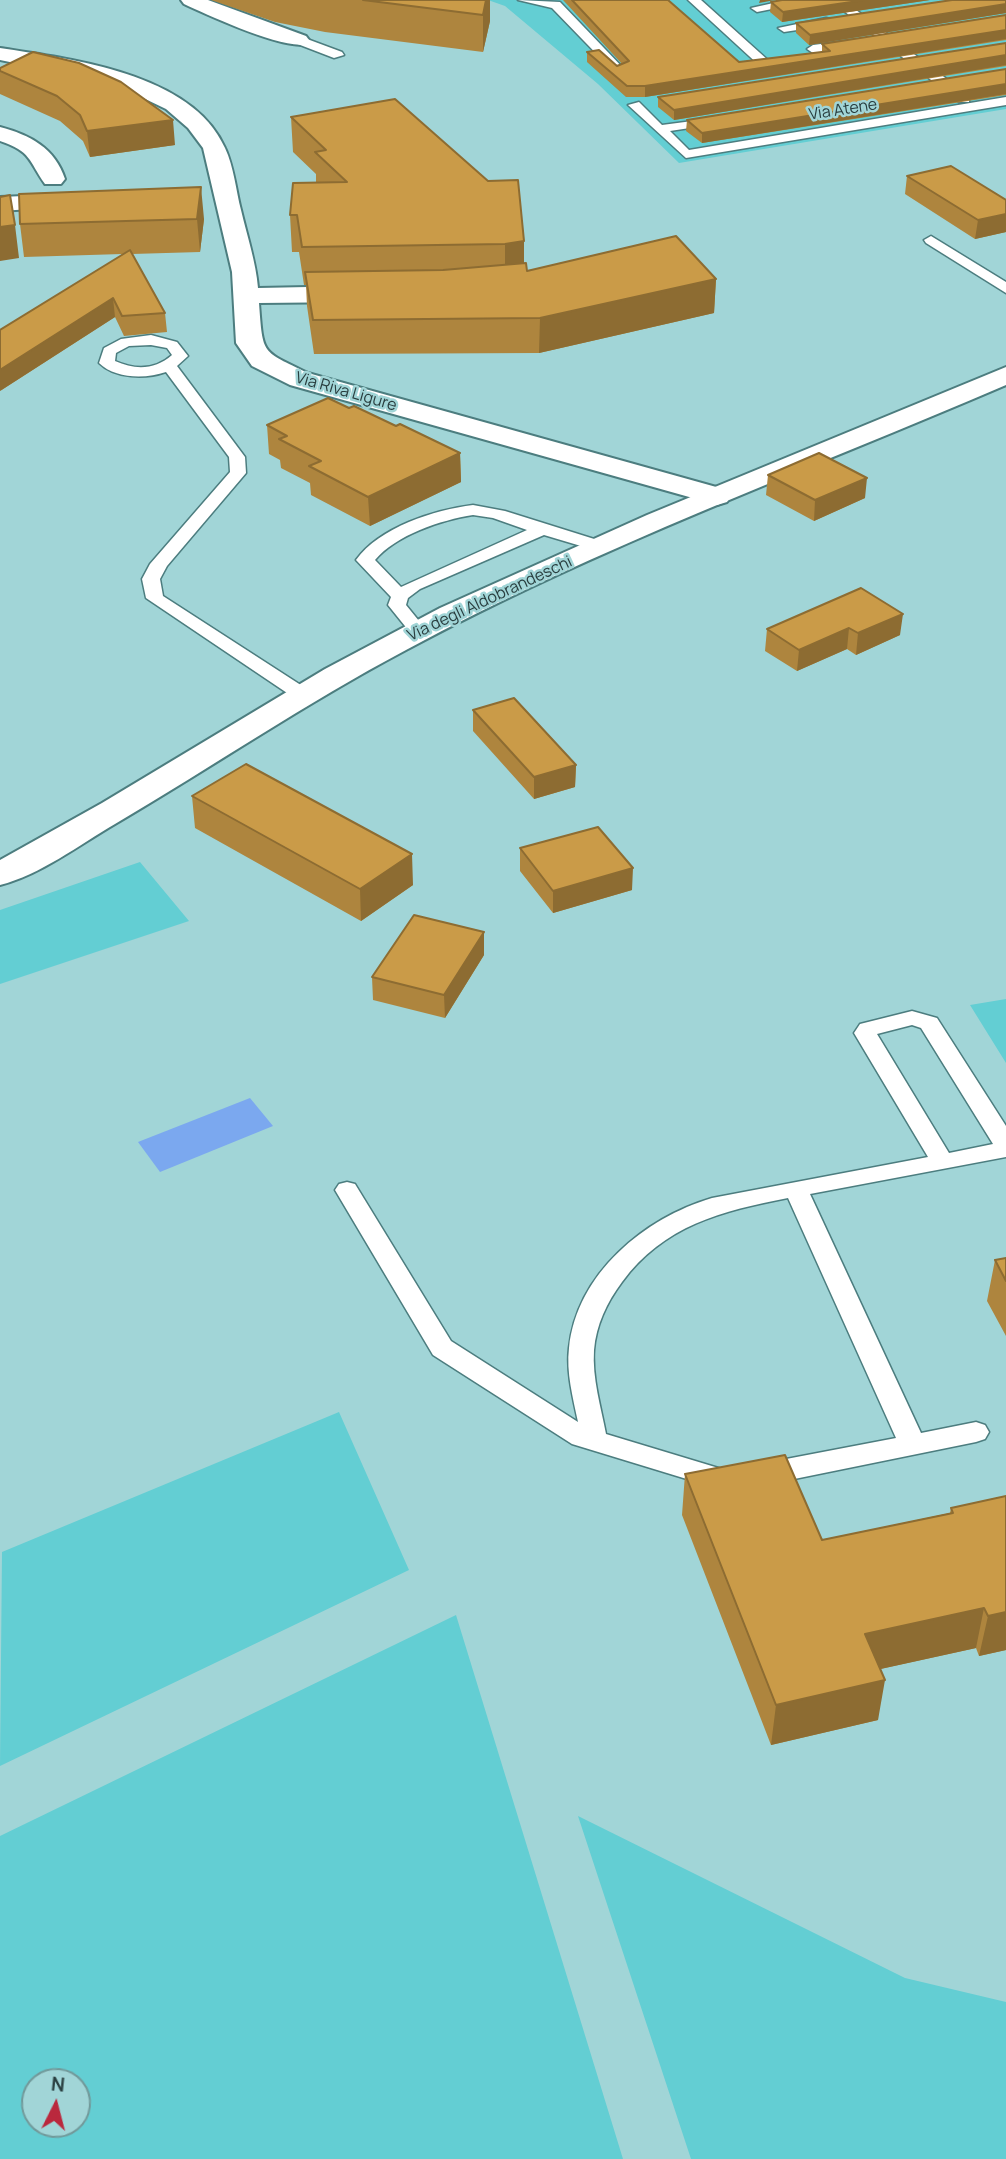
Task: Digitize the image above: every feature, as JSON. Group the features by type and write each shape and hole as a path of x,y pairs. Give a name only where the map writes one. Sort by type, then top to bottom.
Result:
{"street":[{"path":"191,0 237,20 306,42"},
{"name":"Via Riva Ligure","path":"0,54 90,71 128,83 169,102 195,121 206,133 214,148 244,272 246,331 253,352 270,366 299,380 717,496"},
{"path":"0,134 28,144 50,165 54,190"},
{"path":"13,182 94,200"},
{"path":"0,204 54,190"},
{"path":"198,198 224,197"},
{"path":"244,296 382,293"},
{"name":"Via degli Aldobrandeschi","path":"0,874 75,834 303,695 450,615 717,496 1006,375"}],"lane":[{"path":"524,0 555,5 620,71"},
{"path":"694,0 765,64"},
{"path":"757,8 811,0"},
{"path":"836,0 894,38 915,61 974,106"},
{"path":"784,28 865,17"},
{"path":"813,49 894,38"},
{"path":"306,42 338,55"},
{"name":"Via Atene","path":"659,129 686,154 1006,101"},
{"path":"640,104 659,129 726,118"},
{"path":"931,240 1006,289"},
{"path":"170,367 237,457 238,473 159,564 151,579 155,598 303,695"},
{"path":"401,596 365,559 369,551 404,532 473,510 506,516 542,530 601,547"},
{"path":"419,632 397,605 401,596 414,585 542,530"},
{"path":"594,1440 581,1359 591,1307 620,1263 661,1226 717,1203 943,1162 1006,1147 929,1023 912,1018 868,1029 865,1033 868,1039 943,1162"},
{"path":"795,1188 914,1445"},
{"path":"347,1189 442,1348 581,1437 730,1481 976,1433"}],"shaded area":[{"path":"488,0 1006,0 1006,109 679,163 598,84 505,6"},
{"path":"140,862 189,921 0,984 0,910"},
{"path":"1006,999 1006,1063 970,1005"},
{"path":"250,1098 273,1126 160,1172 138,1142"},
{"path":"339,1412 409,1570 0,1766 2,1552"},
{"path":"456,1615 623,2159 0,2159 0,1836"},
{"path":"578,1816 905,1978 1006,2002 1006,2159 691,2159"}],"building":[{"path":"363,0 486,0 483,15"},
{"path":"572,0 668,0 739,62 830,51 822,44 1006,15 1006,30 645,86 627,86 587,52 599,50 617,66 629,61"},
{"path":"865,0 783,12 771,2"},
{"path":"952,0 1006,0 1006,4 810,35 796,23"},
{"path":"1006,43 1006,55 674,110 658,97"},
{"path":"33,52 79,63 121,82 173,120 87,131 80,115 57,96 0,71 0,68"},
{"path":"1006,69 1006,84 702,133 687,120"},
{"path":"395,99 488,181 518,180 524,241 505,244 302,247 297,215 290,215 293,183 347,182 315,152 326,150 291,117"},
{"path":"951,166 1006,200 1006,214 978,220 907,176"},
{"path":"201,187 197,219 20,224 19,194"},
{"path":"10,195 15,225 0,227 0,197"},
{"path":"676,236 716,279 540,318 313,320 305,272 443,270 526,263 527,271"},
{"path":"130,250 165,313 122,316 113,298 0,370 0,330"},
{"path":"328,398 349,408 354,406 396,426 400,424 460,453 368,497 309,466 321,461 279,439 287,436 267,425"},
{"path":"819,453 867,478 815,500 768,475"},
{"path":"861,588 903,614 858,633 849,628 799,650 767,629"},
{"path":"514,698 576,765 534,777 473,710"},
{"path":"246,764 412,854 360,889 192,796"},
{"path":"598,827 633,868 553,891 520,848"},
{"path":"414,915 484,932 444,995 372,977"},
{"path":"1006,1258 1006,1281 995,1260"},
{"path":"785,1455 822,1540 953,1513 951,1508 1006,1496 1006,1612 988,1616 984,1608 865,1634 885,1680 776,1705 685,1474"}]}
